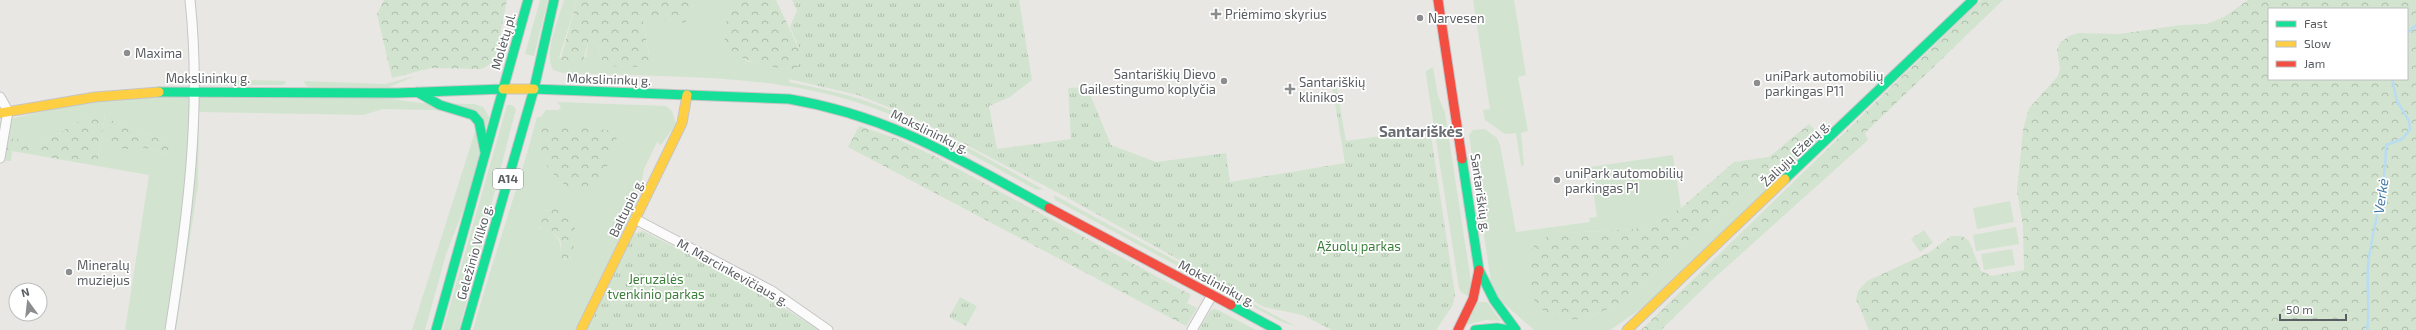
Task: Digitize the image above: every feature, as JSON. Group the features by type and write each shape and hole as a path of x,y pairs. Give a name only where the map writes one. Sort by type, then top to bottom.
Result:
{"main road":[{"name":"Molėtų pl.","path":"503,90 528,0"},
{"name":"A14","path":"534,89 554,0"},
{"name":"Santariškių g.","path":"1438,0 1479,270 1494,300 1516,330"},
{"name":"Žaliųjų Ežerų g.","path":"1622,330 1630,327 1973,0"},
{"name":"Mokslininkų g.","path":"4,112 91,97 194,89 417,92 534,89 789,99 828,105 864,115 942,150 1277,330"},
{"name":"Geležinio Vilko g.","path":"465,330 534,89"},
{"name":"Geležinio Vilko g.","path":"436,330 503,90"},
{"name":"Mokslininkų g.","path":"417,92 440,105 468,112 473,115 479,122 485,153"},
{"name":"Baltupio g.","path":"581,330 682,123 687,95"},
{"name":"Santariškių g.","path":"1458,330 1473,299 1479,270"},
{"path":"1475,330 1497,328 1508,330"}],"street":[{"path":"170,330 191,191 194,89 190,0"},
{"path":"0,97 4,112 0,158"},
{"name":"M. Marcinkevičiaus g.","path":"635,219 772,291 828,330"},
{"path":"1192,330 1212,295"}],"green space":[{"path":"384,0 507,0 495,61 482,69 431,68 392,78 377,14"},
{"path":"540,0 548,0 534,56 525,54"},
{"path":"564,0 577,0 559,58 586,57 588,43 591,40 598,44 601,59 649,54 643,22 645,18 692,13 693,0 733,0 725,33 746,61 791,70 789,82 860,99 907,117 1043,189 1037,190 920,127 871,107 846,99 812,91 741,80 670,76 563,73 553,70 550,63 551,46"},
{"path":"577,0 693,0 692,13 685,23 645,18 643,22 650,61 644,67 606,66 601,59 598,44 591,40 588,43 583,61 563,64 560,61"},
{"path":"733,0 776,0 801,53 799,66 791,70 764,65 744,59 729,48 724,36"},
{"name":"Ąžuolų parkas","path":"792,0 1019,0 1032,80 1010,97 989,106 997,149 1071,139 1068,88 1087,87 1111,145 1156,162 1226,153 1230,182 1345,163 1331,79 1335,78 1346,141 1430,129 1455,294 1453,305 1436,330 1332,330 1302,315 1264,307 1068,198 911,116 858,95 789,79 791,70 797,67 801,57 798,44 790,27 797,10"},
{"path":"1473,0 1514,0 1526,75 1518,77 1528,131 1521,133 1524,165 1521,166 1516,133 1505,134 1485,120 1483,110 1490,109"},
{"path":"1981,0 2003,0 1865,133 1868,140 1711,281 1661,330 1641,330"},
{"path":"2248,0 2416,0 2416,330 1869,330 1856,299 1858,291 1867,281 1930,252 1951,236 1962,236 1969,241 1981,271 1992,276 2024,270 2023,226 2017,191 2023,130 2029,108 2058,76 2060,68 2057,50 2060,43 2069,36 2078,33 2119,34 2181,25 2207,24 2224,17"},
{"path":"1433,67 1438,96 1445,113 1471,282 1468,296 1461,292 1459,288 1426,75 1426,71"},
{"path":"415,76 389,87 308,87 303,81 385,84"},
{"path":"201,79 286,81 284,85 211,85"},
{"path":"210,95 384,98 421,103 474,104 483,107 489,117 467,201 446,254 425,330 412,330 480,116 476,111 383,109 363,115 199,112 198,185 176,330 125,330 149,175 97,166 105,115 85,118 43,142 7,138 4,156 7,161 0,160 0,121 72,105 134,97","holes":["111,120 172,144 166,154 141,147"]},
{"path":"557,102 666,106 672,111 676,124 661,145 657,142 644,169 638,200 575,330 473,330 537,117 541,117 546,110 559,110 561,107","holes":["547,209 571,257 565,260 561,256 560,244 557,237 554,234 539,228"]},
{"path":"507,105 512,105 516,109 459,330 443,330"},
{"path":"105,114 97,166 12,151 11,161 7,161 4,156 7,138 43,142 85,118"},
{"path":"111,120 172,144 166,154 141,147 127,149 108,147"},
{"path":"546,122 614,131 618,143 599,183 591,191 582,192 571,189 560,181 550,170 543,158 539,145 539,133"},
{"path":"1809,124 1823,138 1644,307 1610,330 1534,330 1501,301 1491,282 1469,135 1473,130 1485,129 1497,138 1500,145 1516,232 1590,222 1589,218 1597,217 1590,167 1673,155 1681,208 1652,224 1635,229 1566,233 1562,320 1584,319 1615,306 1655,273 1802,140 1809,130"},
{"path":"1809,124 1809,130 1802,140 1655,273 1615,306 1584,319 1562,320 1551,316 1538,307 1533,298 1529,284 1530,253 1535,244 1547,237 1566,233 1635,229 1652,224 1681,208 1734,162 1769,157"},
{"path":"859,126 895,138 934,156 1191,295 1187,303 1197,308 1186,326 848,147"},
{"path":"1054,195 1202,275 1200,278 1055,200"},
{"path":"2010,201 2014,222 1977,229 1973,208"},
{"path":"553,208 569,217 576,232 572,252 568,259 562,259 561,242 558,237 541,229 537,224 541,213"},
{"path":"2016,227 2019,244 1976,251 1973,235"},
{"path":"1924,230 1933,243 1920,252 1911,239"},
{"name":"Jeruzalės tvenkinio parkas","path":"643,231 745,283 819,330 586,330 634,234"},
{"path":"2012,249 2015,265 1984,270 1981,254"},
{"path":"1208,280 1297,327 1280,321 1206,282"},
{"path":"960,297 977,306 966,326 949,317"},
{"path":"1478,302 1487,302 1501,321 1486,320 1466,325"},
{"path":"1214,309 1256,330 1199,330 1210,311"}],"waterway":[{"name":"Verkė","path":"2408,32 2416,25"},
{"name":"Verkė","path":"2367,330 2368,266 2382,188 2386,159 2386,145 2402,139 2410,130 2409,121 2397,101 2392,80"}],"traffic: fast":[{"path":"436,330 528,0"},
{"path":"465,330 534,89 554,0"},
{"path":"1785,179 1973,0"},
{"path":"159,92 397,93 503,89"},
{"path":"534,89 789,99 826,107 860,116 893,128 924,142 955,157 1049,208"},
{"path":"417,92 440,105 473,115 479,122 485,152"},
{"path":"1462,159 1479,270 1494,300 1516,330"},
{"path":"1231,305 1277,330"},
{"path":"1475,330 1497,328 1508,330"}],"traffic: slow":[{"path":"503,89 534,89"},
{"path":"0,113 95,97 159,92"},
{"path":"581,330 682,123 687,95"},
{"path":"1627,330 1785,179"}],"traffic: jam":[{"path":"1438,0 1462,159"},
{"path":"1049,208 1231,305"},
{"path":"1458,330 1473,299 1479,270"}],"place":[{"name":"Priėmimo skyrius","path":"1216,14"},
{"name":"Narvesen","path":"1420,18"},
{"name":"Maxima","path":"127,53"},
{"name":"Santariškių Dievo Gailestingumo koplyčia","path":"1224,81"},
{"name":"uniPark automobilių parkingas P11","path":"1757,83"},
{"name":"Santariškių klinikos","path":"1290,89"},
{"name":"uniPark automobilių parkingas P1","path":"1557,180"},
{"name":"Mineralų muziejus","path":"69,272"}],"district":[{"name":"Santariškės","path":"1421,132"}]}
